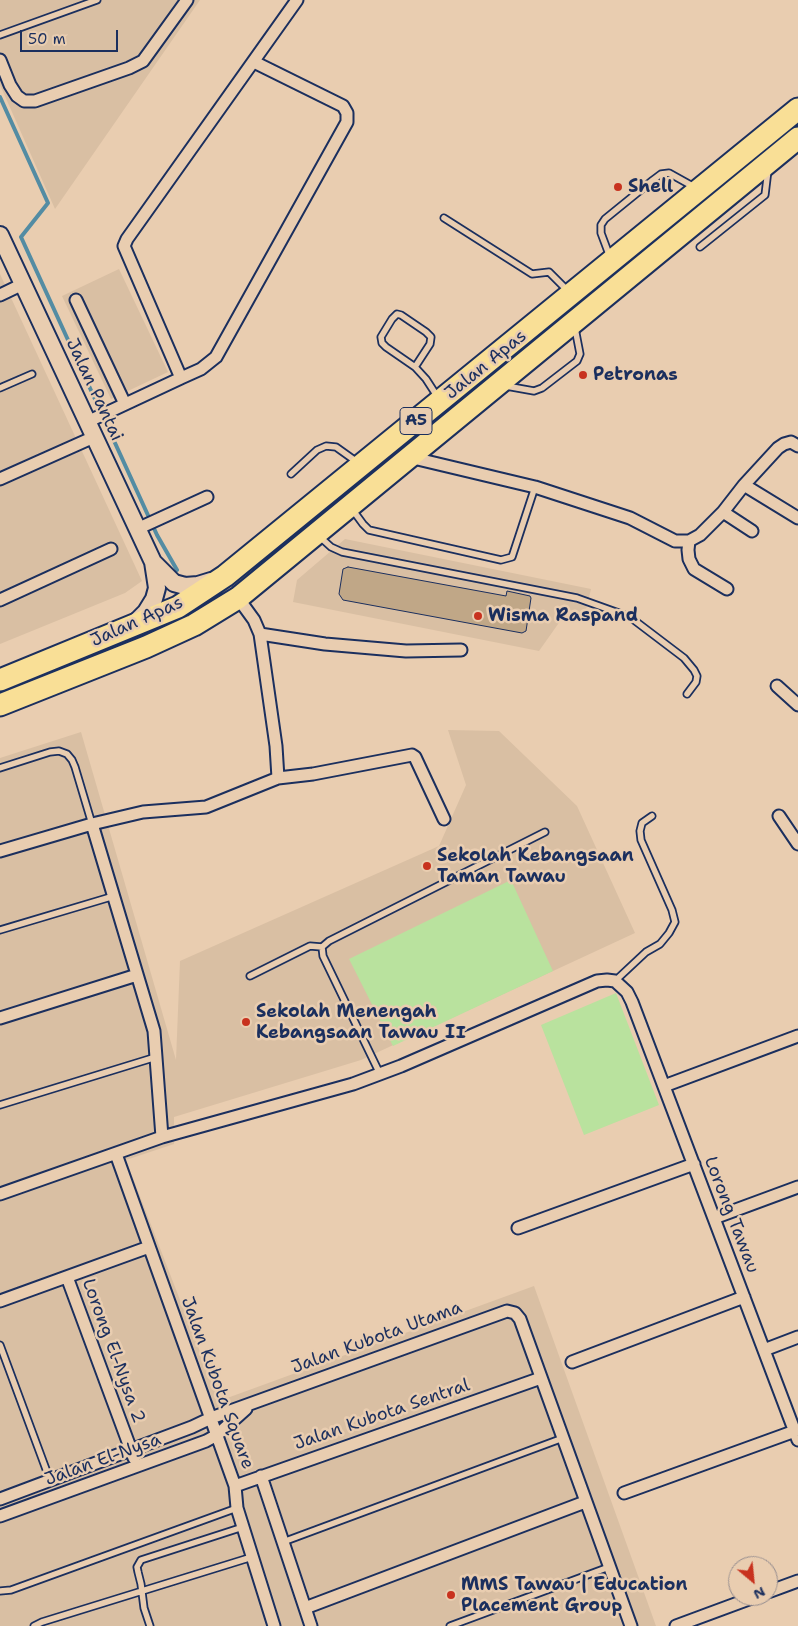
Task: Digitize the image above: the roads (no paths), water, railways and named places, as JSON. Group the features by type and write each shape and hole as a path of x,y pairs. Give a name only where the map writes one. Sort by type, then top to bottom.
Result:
{"highway":[{"name":"Jalan Apas","path":"0,680 178,607 225,576 572,295 798,108"},
{"name":"Jalan Apas","path":"0,705 146,647 186,629 238,598 798,138"}],"street":[{"path":"0,60 10,85 17,96 24,101 35,101 129,68 143,61 187,0"},
{"path":"181,378 124,246 127,239 298,0"},
{"path":"91,420 201,369 216,357 347,122 348,113 342,106 254,62"},
{"name":"Jalan Pantai","path":"0,235 91,420 94,438 142,527 154,562"},
{"path":"0,295 23,284"},
{"path":"76,300 119,407"},
{"path":"0,479 94,438"},
{"path":"409,457 535,487 630,518 675,541 689,541 700,535 723,512 744,485 784,444 791,442 798,446"},
{"path":"744,485 798,518"},
{"path":"142,527 207,497"},
{"path":"723,512 752,531"},
{"path":"689,541 689,559 694,569 727,589"},
{"path":"0,600 112,549"},
{"path":"154,562 174,584 185,586 198,585 225,576"},
{"path":"132,626 146,612 154,598 157,588 154,562"},
{"path":"238,598 254,620 260,634 276,746 278,778"},
{"path":"260,634 325,644 379,649 406,651 461,650"},
{"path":"777,686 798,705"},
{"path":"0,851 92,824 142,812 206,807 278,778 312,774 412,755 415,757 444,819"},
{"path":"778,816 798,844"},
{"path":"92,824 154,1031 162,1138"},
{"path":"0,1018 138,975"},
{"path":"0,1194 162,1138 354,1084 401,1066 597,981 607,980 615,982"},
{"name":"Lorong Tawau","path":"615,982 620,985 632,1002 796,1436"},
{"path":"664,1086 798,1036"},
{"name":"Jalan Kubota Square","path":"116,1154 235,1486 237,1508 274,1626"},
{"path":"518,1228 694,1164"},
{"path":"714,1218 798,1187"},
{"path":"0,1301 149,1247"},
{"name":"Lorong El-Nysa 2","path":"66,1277 137,1466"},
{"path":"572,1362 744,1297"},
{"name":"Jalan Kubota Utama","path":"211,1418 469,1323 507,1311 515,1313 520,1319 541,1378"},
{"path":"764,1350 798,1337"},
{"path":"541,1378 630,1626"},
{"name":"Jalan Kubota Sentral","path":"235,1486 541,1378"},
{"name":"Jalan Kubota Utama","path":"217,1435 253,1403"},
{"name":"Jalan El-Nysa","path":"0,1499 131,1451 211,1418"},
{"name":"Jalan El-Nysa","path":"0,1516 206,1441 217,1435"},
{"path":"624,1492 796,1436"},
{"path":"261,1476 311,1626"},
{"path":"305,1608 585,1502"},
{"path":"778,1588 798,1581"},
{"path":"676,1626 730,1606"}],"lane":[{"path":"0,35 97,0"},
{"path":"700,247 765,195 768,163"},
{"path":"612,261 601,233 601,225 605,219 661,174 670,172 698,189"},
{"path":"444,218 532,274 549,272 572,295"},
{"path":"415,367 430,344 431,337 402,315 397,314 381,337 382,343 415,367 426,379 440,402"},
{"path":"498,384 526,391 534,391 542,388 577,361 580,347 575,323"},
{"path":"0,388 32,374"},
{"path":"291,474 318,450 326,446 336,447 362,465"},
{"path":"349,505 369,530 501,560 512,557 535,487"},
{"path":"316,534 330,546 342,552 577,598 630,617 684,658 694,670 697,676 696,682 687,694"},
{"path":"0,768 50,752 59,751 67,754 72,760 78,776 92,824"},
{"path":"615,982 646,952 660,944 669,933 674,922 672,910 641,840 640,831 642,823 652,816"},
{"path":"250,976 310,946 322,947 329,941 544,832"},
{"path":"0,930 114,896"},
{"path":"322,947 323,956 380,1074"},
{"path":"0,1105 157,1057"},
{"path":"0,1345 50,1480"},
{"path":"283,1542 563,1438"},
{"path":"0,1591 11,1590 237,1508"},
{"path":"150,1626 144,1608 137,1567 141,1560 243,1528"},
{"path":"34,1626 252,1557"},
{"path":"450,1626 609,1567"}],"waterway":[{"path":"0,97 48,203 21,237 157,535 177,570"}],"place":[{"name":"Shell","path":"618,187"},
{"name":"Petronas","path":"583,375"},
{"name":"Wisma Raspand","path":"478,616"},
{"name":"Sekolah Kebangsaan Taman Tawau","path":"427,866"},
{"name":"Sekolah Menengah Kebangsaan Tawau II","path":"246,1022"},
{"name":"MMS Tawau | Education Placement Group","path":"451,1595"}]}
